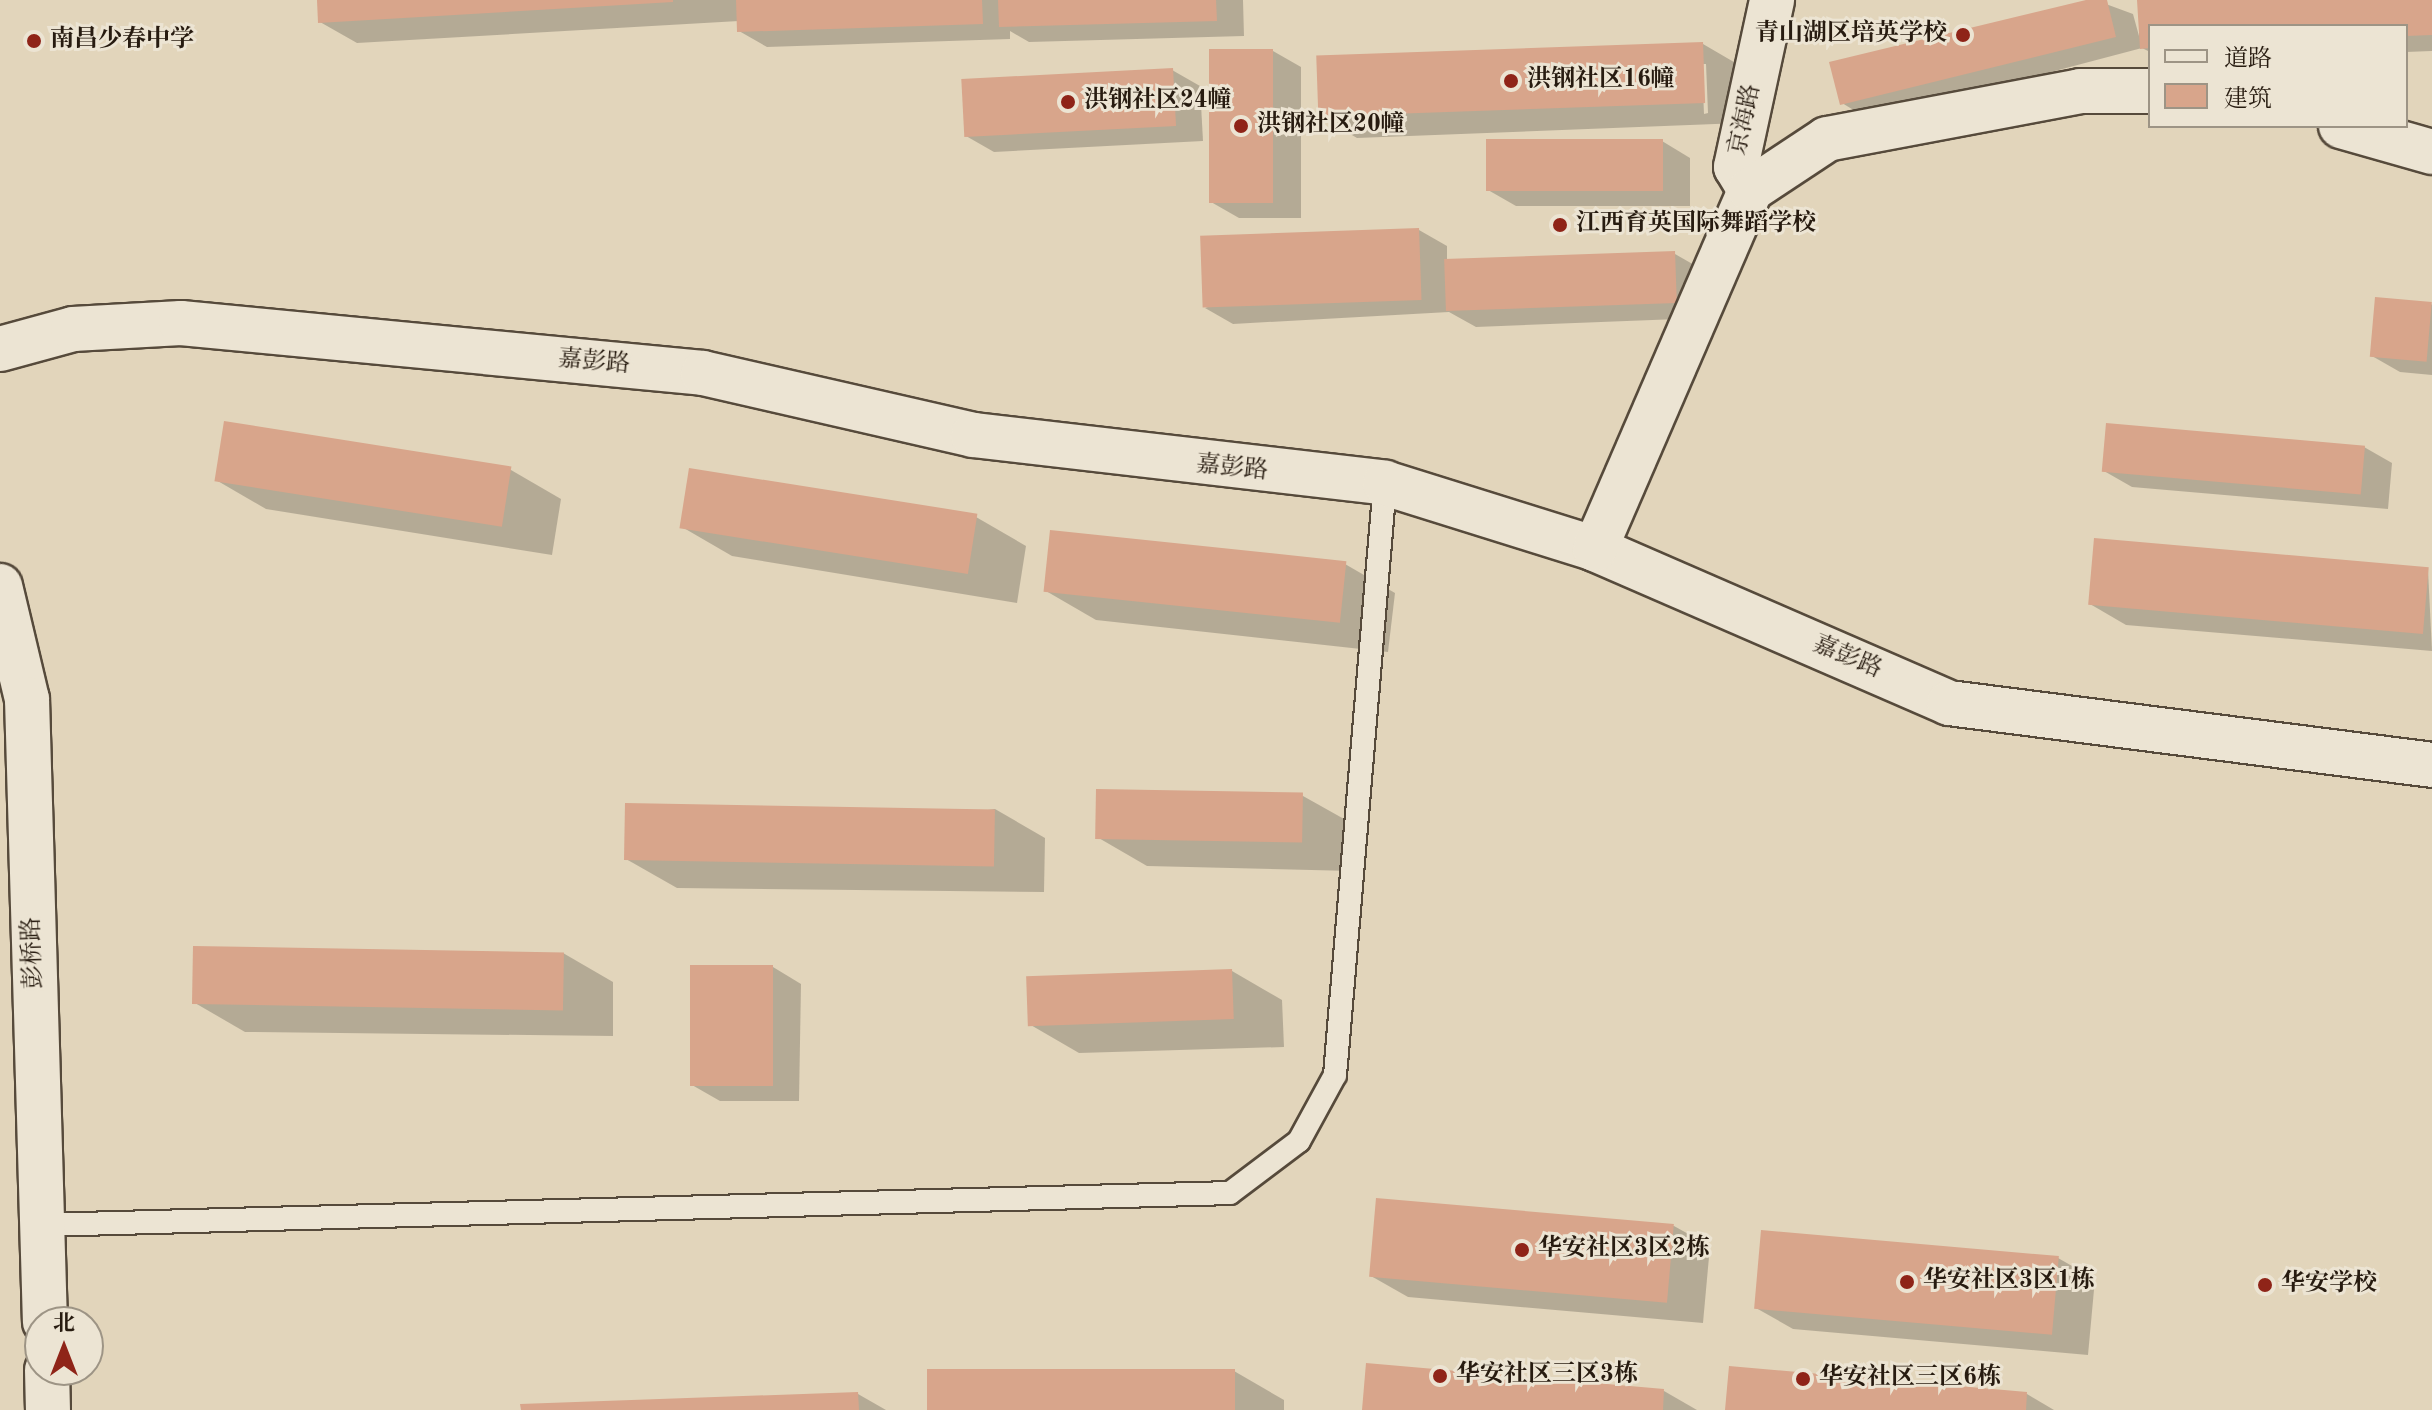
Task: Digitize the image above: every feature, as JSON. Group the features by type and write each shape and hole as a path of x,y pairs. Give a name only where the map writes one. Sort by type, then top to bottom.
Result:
{"street":[{"name":"京海路","path":"1750,190 1736,167 1772,0"},
{"path":"1595,549 1750,190 1827,139 2080,91 2148,91"},
{"path":"2348,128 2432,152"},
{"name":"嘉彭路","path":"0,349 73,329 181,323 703,373 973,435 1385,483 1595,549 1949,703 2432,765"},
{"name":"彭桥路","path":"0,586 27,699 45,1306"},
{"path":"47,1386 48,1410"}],"lane":[{"path":"42,1225 1230,1193 1299,1141 1335,1075 1385,483"}],"building":[{"path":"317,0 673,0 673,2 318,23"},
{"path":"736,0 982,0 983,24 737,32"},
{"path":"998,0 1216,0 1217,21 999,27"},
{"path":"2086,0 2107,0 2116,37 1840,105 1829,62"},
{"path":"2137,0 2432,0 2432,35 2408,36 2408,24 2148,24 2148,48 2140,49"},
{"name":"洪钢社区16幢","path":"1703,42 1705,103 1318,116 1316,56"},
{"name":"洪钢社区20幢","path":"1209,49 1273,49 1273,203 1209,203"},
{"name":"洪钢社区24幢","path":"1173,68 1176,126 964,137 961,79"},
{"path":"1486,139 1663,139 1663,191 1486,191"},
{"path":"1419,228 1422,300 1203,308 1200,236"},
{"path":"1675,251 1677,303 1446,311 1444,259"},
{"path":"2375,297 2432,302 2427,362 2370,357"},
{"path":"224,421 511,467 502,527 214,481"},
{"path":"2106,423 2365,446 2361,494 2102,472"},
{"path":"689,468 977,514 968,574 679,528"},
{"path":"1050,530 1346,561 1340,623 1044,592"},
{"path":"2094,538 2429,567 2423,634 2088,605"},
{"path":"1096,789 1303,793 1302,843 1095,839"},
{"path":"625,803 995,809 994,866 624,860"},
{"path":"193,946 564,952 563,1010 192,1004"},
{"path":"690,965 773,965 773,1086 690,1086"},
{"path":"1232,969 1234,1019 1028,1026 1026,976"},
{"name":"华安社区3区2栋","path":"1376,1198 1674,1224 1667,1303 1369,1277"},
{"name":"华安社区3区1栋","path":"1761,1230 2059,1256 2052,1335 1754,1309"},
{"name":"华安社区三区3栋","path":"1366,1363 1664,1389 1663,1410 1362,1410"},
{"name":"华安社区三区6栋","path":"1729,1366 2027,1392 2026,1410 1725,1410"},
{"path":"927,1369 1235,1369 1235,1410 927,1410"},
{"path":"858,1392 859,1410 521,1410 520,1404"}],"place":[{"name":"青山湖区培英学校","path":"1963,35"},
{"name":"南昌少春中学","path":"34,41"},
{"name":"洪钢社区16幢","path":"1511,81"},
{"name":"洪钢社区24幢","path":"1068,102"},
{"name":"洪钢社区20幢","path":"1241,126"},
{"name":"江西育英国际舞蹈学校","path":"1560,225"},
{"name":"华安社区3区2栋","path":"1522,1250"},
{"name":"华安社区3区1栋","path":"1907,1282"},
{"name":"华安学校","path":"2265,1285"},
{"name":"华安社区三区3栋","path":"1440,1376"},
{"name":"华安社区三区6栋","path":"1803,1379"}]}
